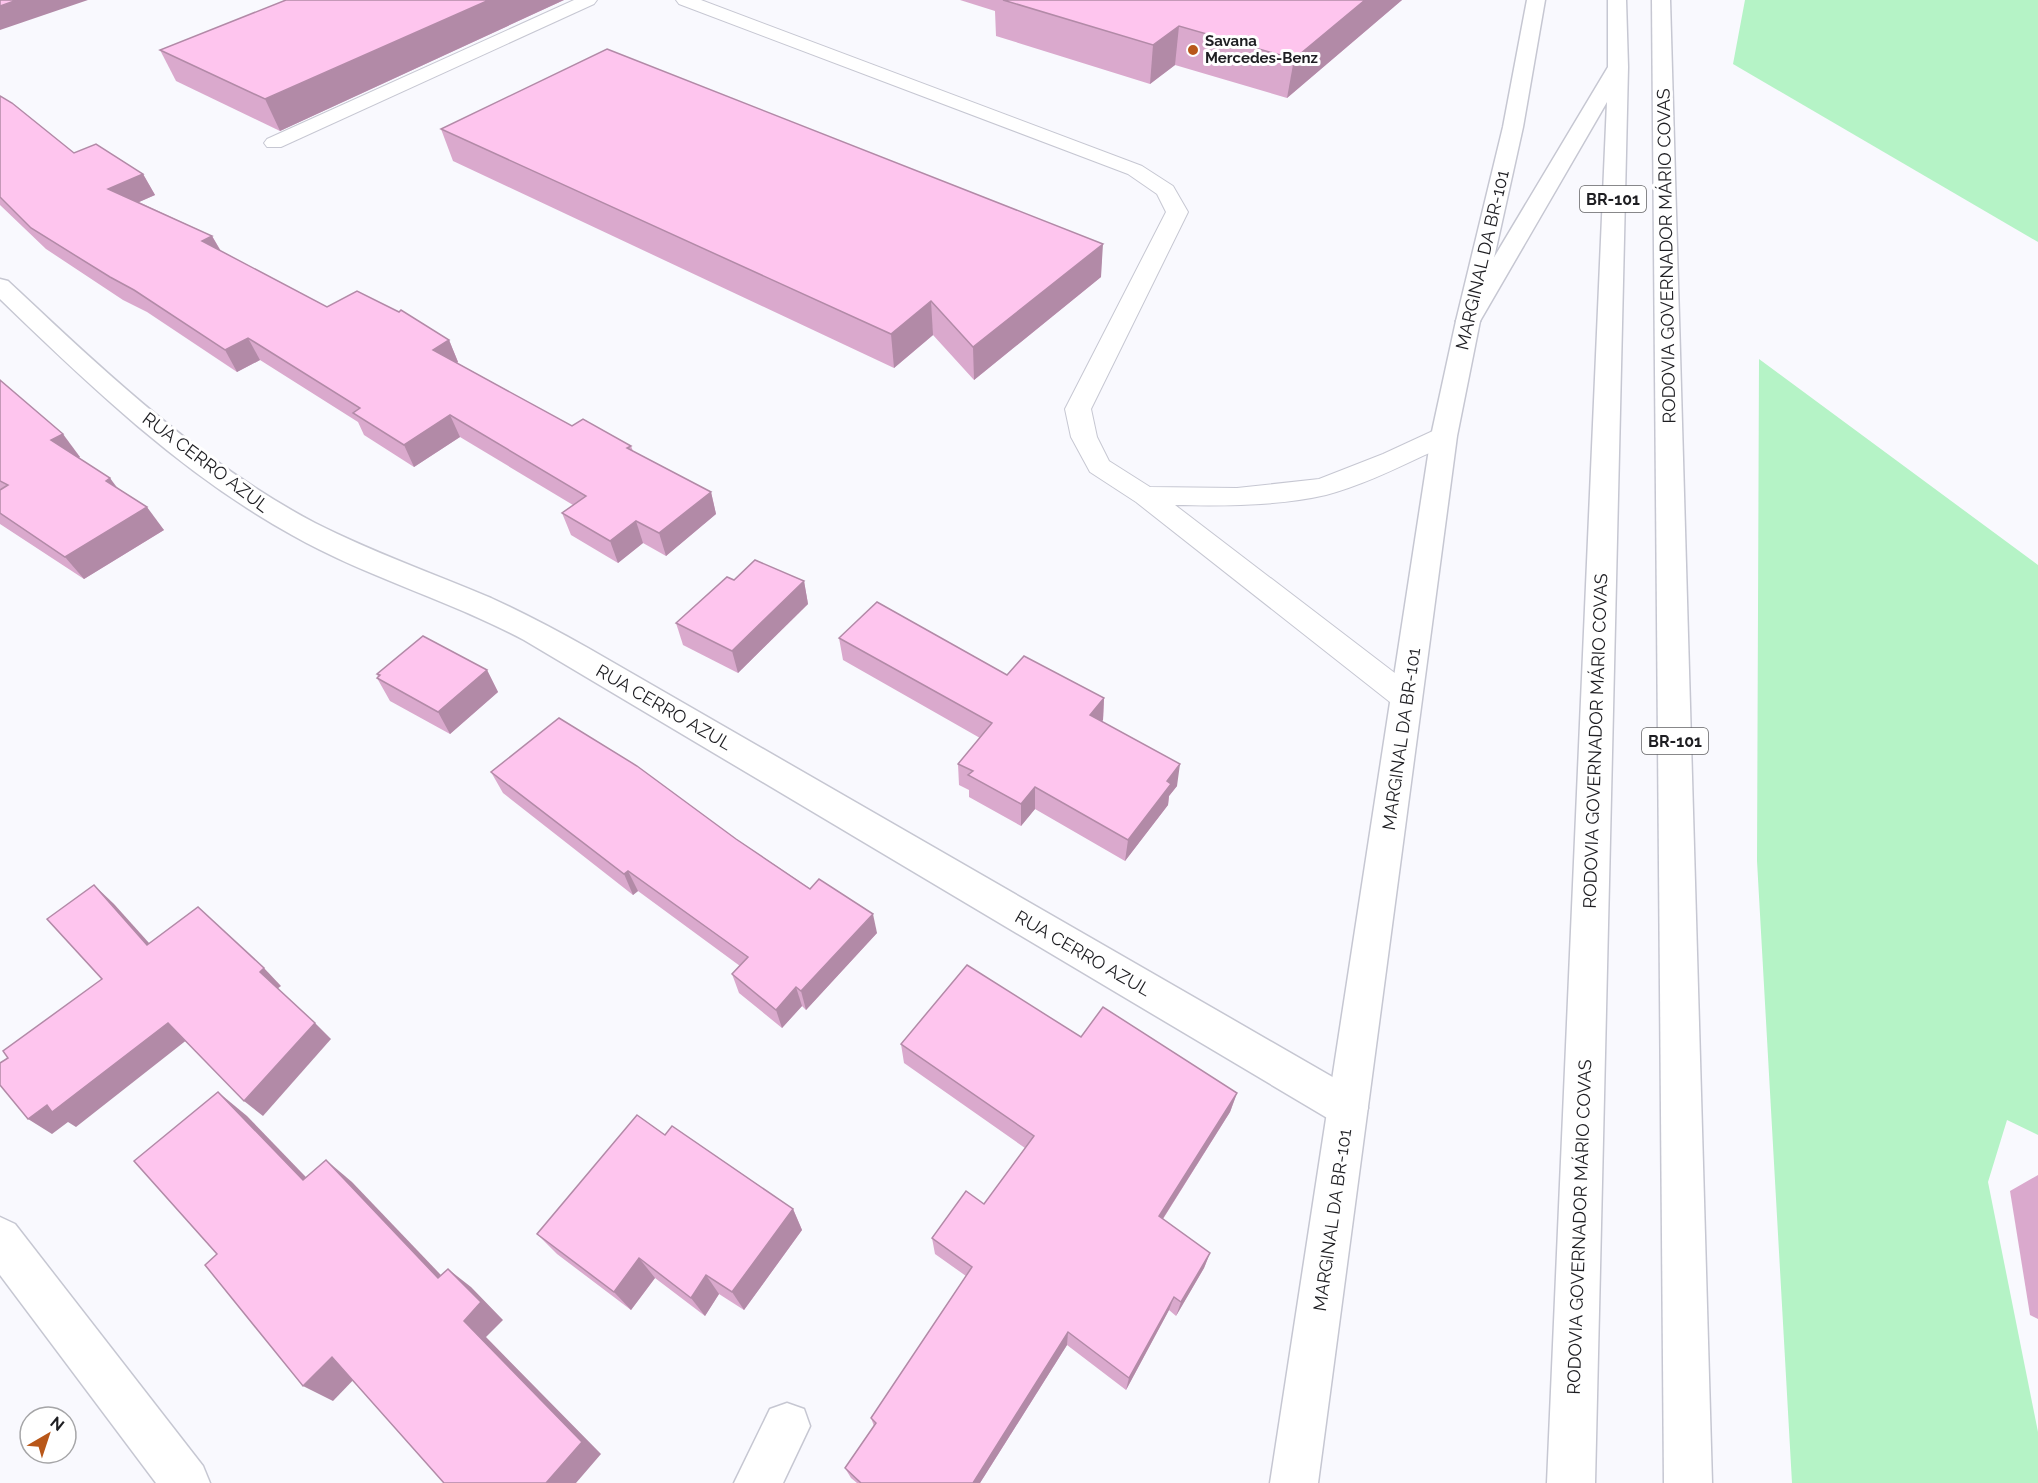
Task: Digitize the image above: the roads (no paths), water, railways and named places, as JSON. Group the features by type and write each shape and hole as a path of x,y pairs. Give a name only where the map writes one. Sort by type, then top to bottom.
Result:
{"main road":[{"name":"MARGINAL DA BR-101","path":"1294,1483 1444,436 1513,127 1536,0"},
{"name":"RODOVIA GOVERNADOR MÁRIO COVAS","path":"1571,1483 1618,67 1617,0"},
{"name":"RODOVIA GOVERNADOR MÁRIO COVAS","path":"1661,0 1688,1483"},
{"path":"1468,321 1618,67"},
{"name":"RUA CERRO AZUL","path":"0,286 60,343 153,425 224,479 277,514 335,546 508,619 577,656 1348,1108"},
{"path":"0,1239 186,1483"},
{"path":"759,1483 787,1426"}],"lane":[{"path":"274,143 588,0"},
{"path":"685,0 1135,170 1166,190 1177,212 1078,409 1084,437 1099,466 1145,496 1406,698"},
{"path":"1145,496 1237,497 1323,487 1392,460 1444,436"}],"place":[{"name":"Savana Mercedes-Benz","path":"1193,50"}]}
